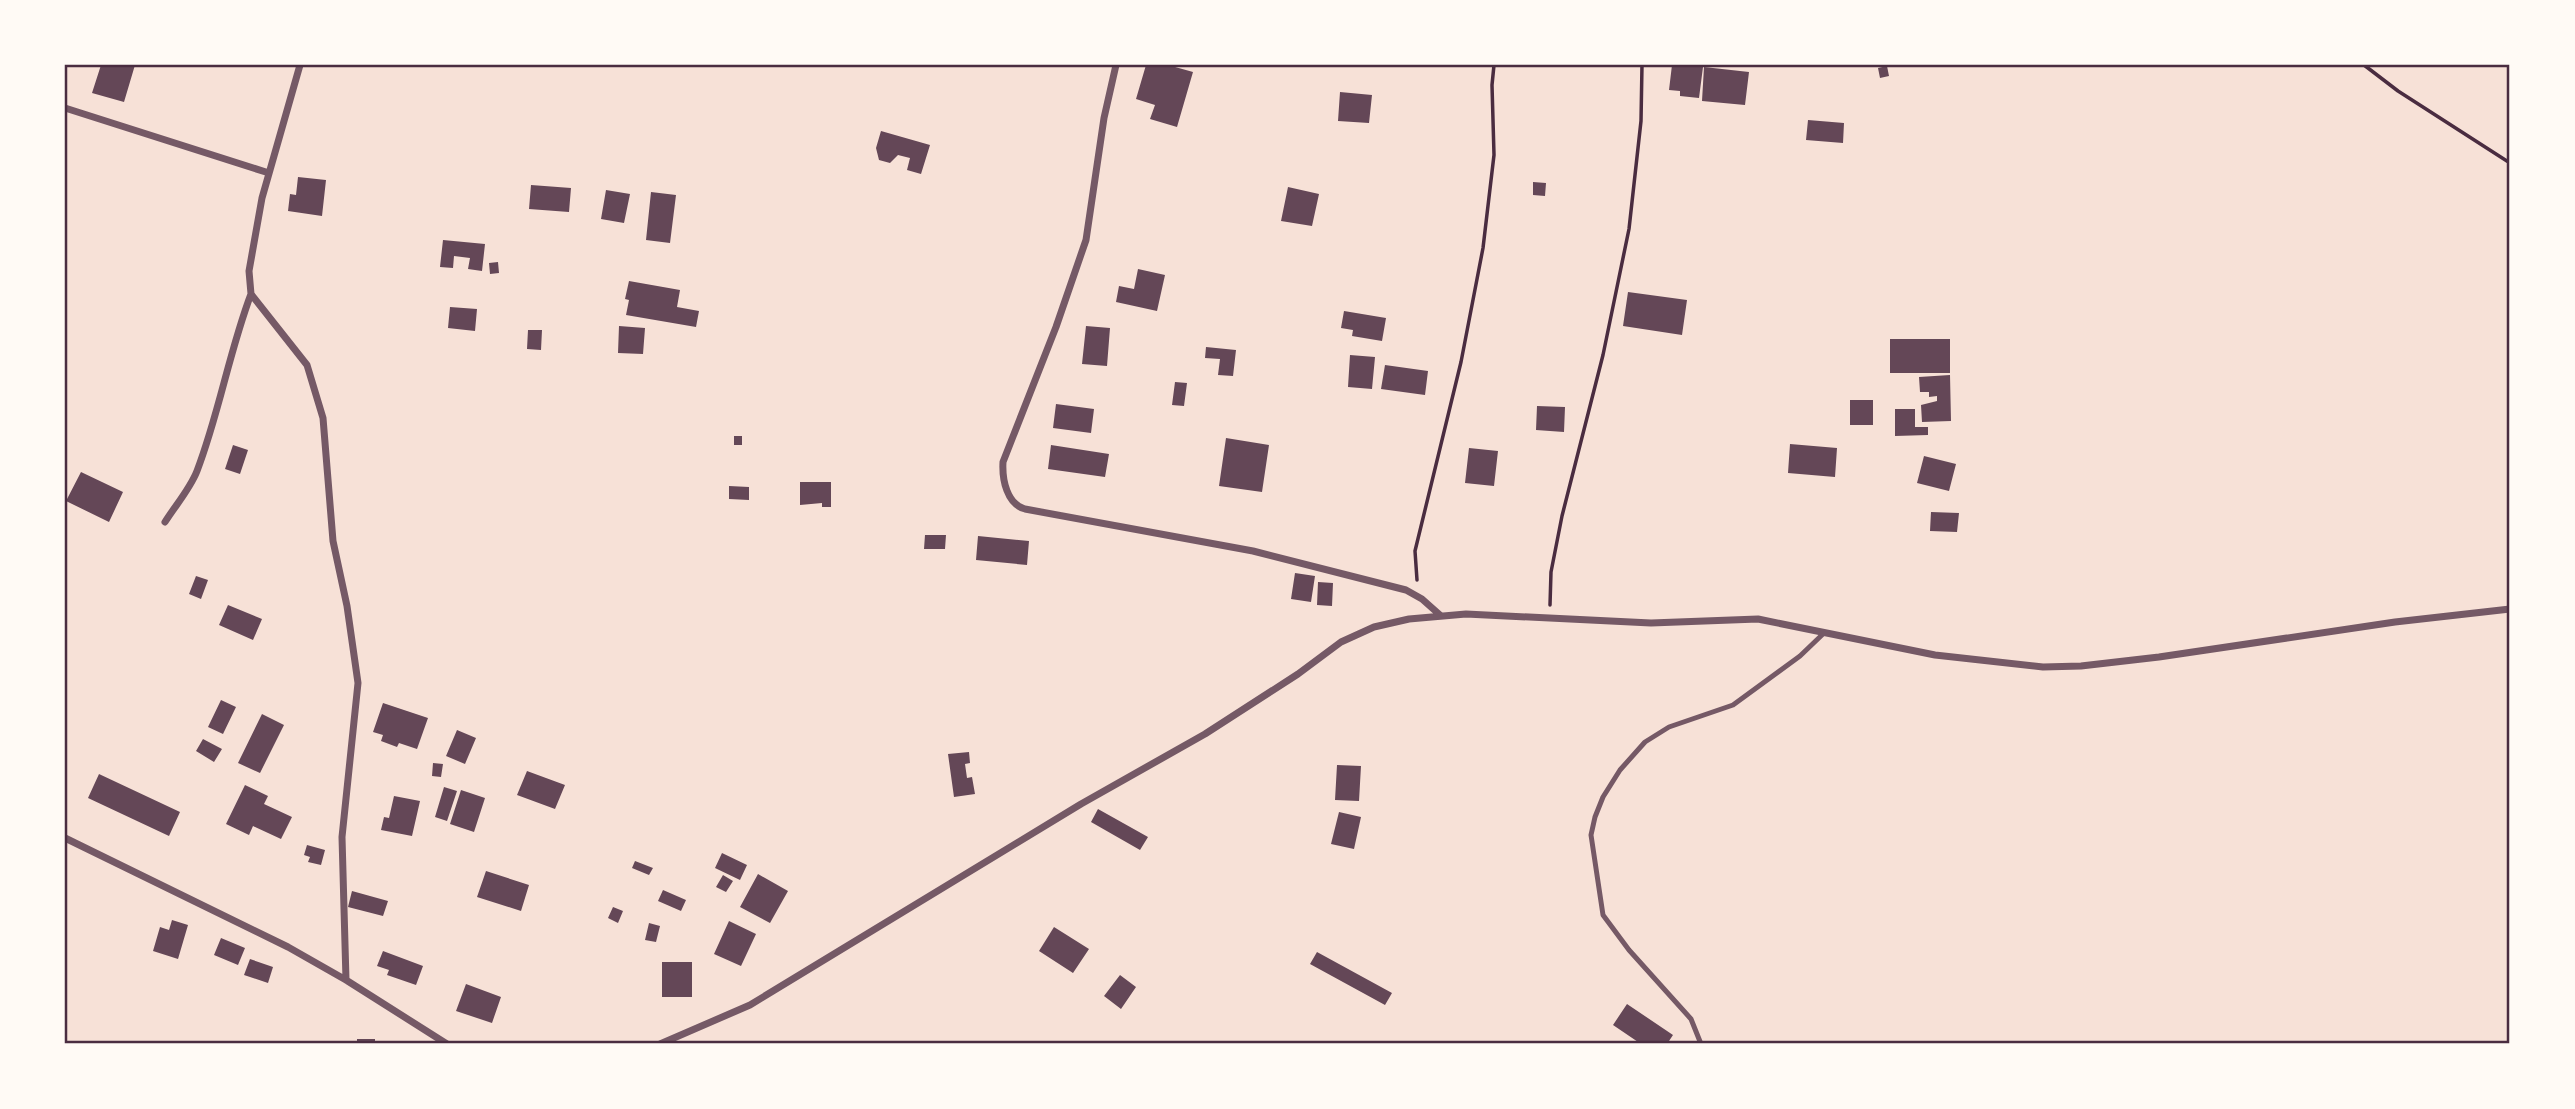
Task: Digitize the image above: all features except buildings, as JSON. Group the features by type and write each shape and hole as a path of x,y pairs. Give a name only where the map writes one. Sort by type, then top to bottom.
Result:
{"street":[{"path":"165,522 196,474 237,332 251,294 249,271 262,198 300,65"},
{"path":"1116,65 1104,118 1086,240 1056,327 1003,463 1003,474 1011,500 1016,506 1025,509 1253,551 1406,590 1422,599 1440,615"},
{"path":"65,108 270,173"},
{"path":"251,294 307,365 323,418 333,541 347,606 358,683 342,837 346,980"},
{"path":"660,1044 750,1005 1081,804 1205,734 1298,674 1341,642 1374,627 1440,615 1651,624 1758,619 1936,655 1996,664 2043,667 2160,657 2395,622 2510,609"},
{"path":"65,838 288,947 447,1044"}],"lane":[{"path":"1701,1044 1691,1019 1629,950 1603,915 1591,835 1595,817 1603,797 1620,770 1645,742 1669,727 1732,705 1800,656 1824,633"}],"path":[{"path":"1422,599 1417,583 1415,551 1458,375 1483,248 1494,155 1494,65"},
{"path":"1549,618 1551,572 1562,516 1604,355 1629,229 1640,133 1642,65"},
{"path":"2364,65 2398,92 2510,163"}]}
